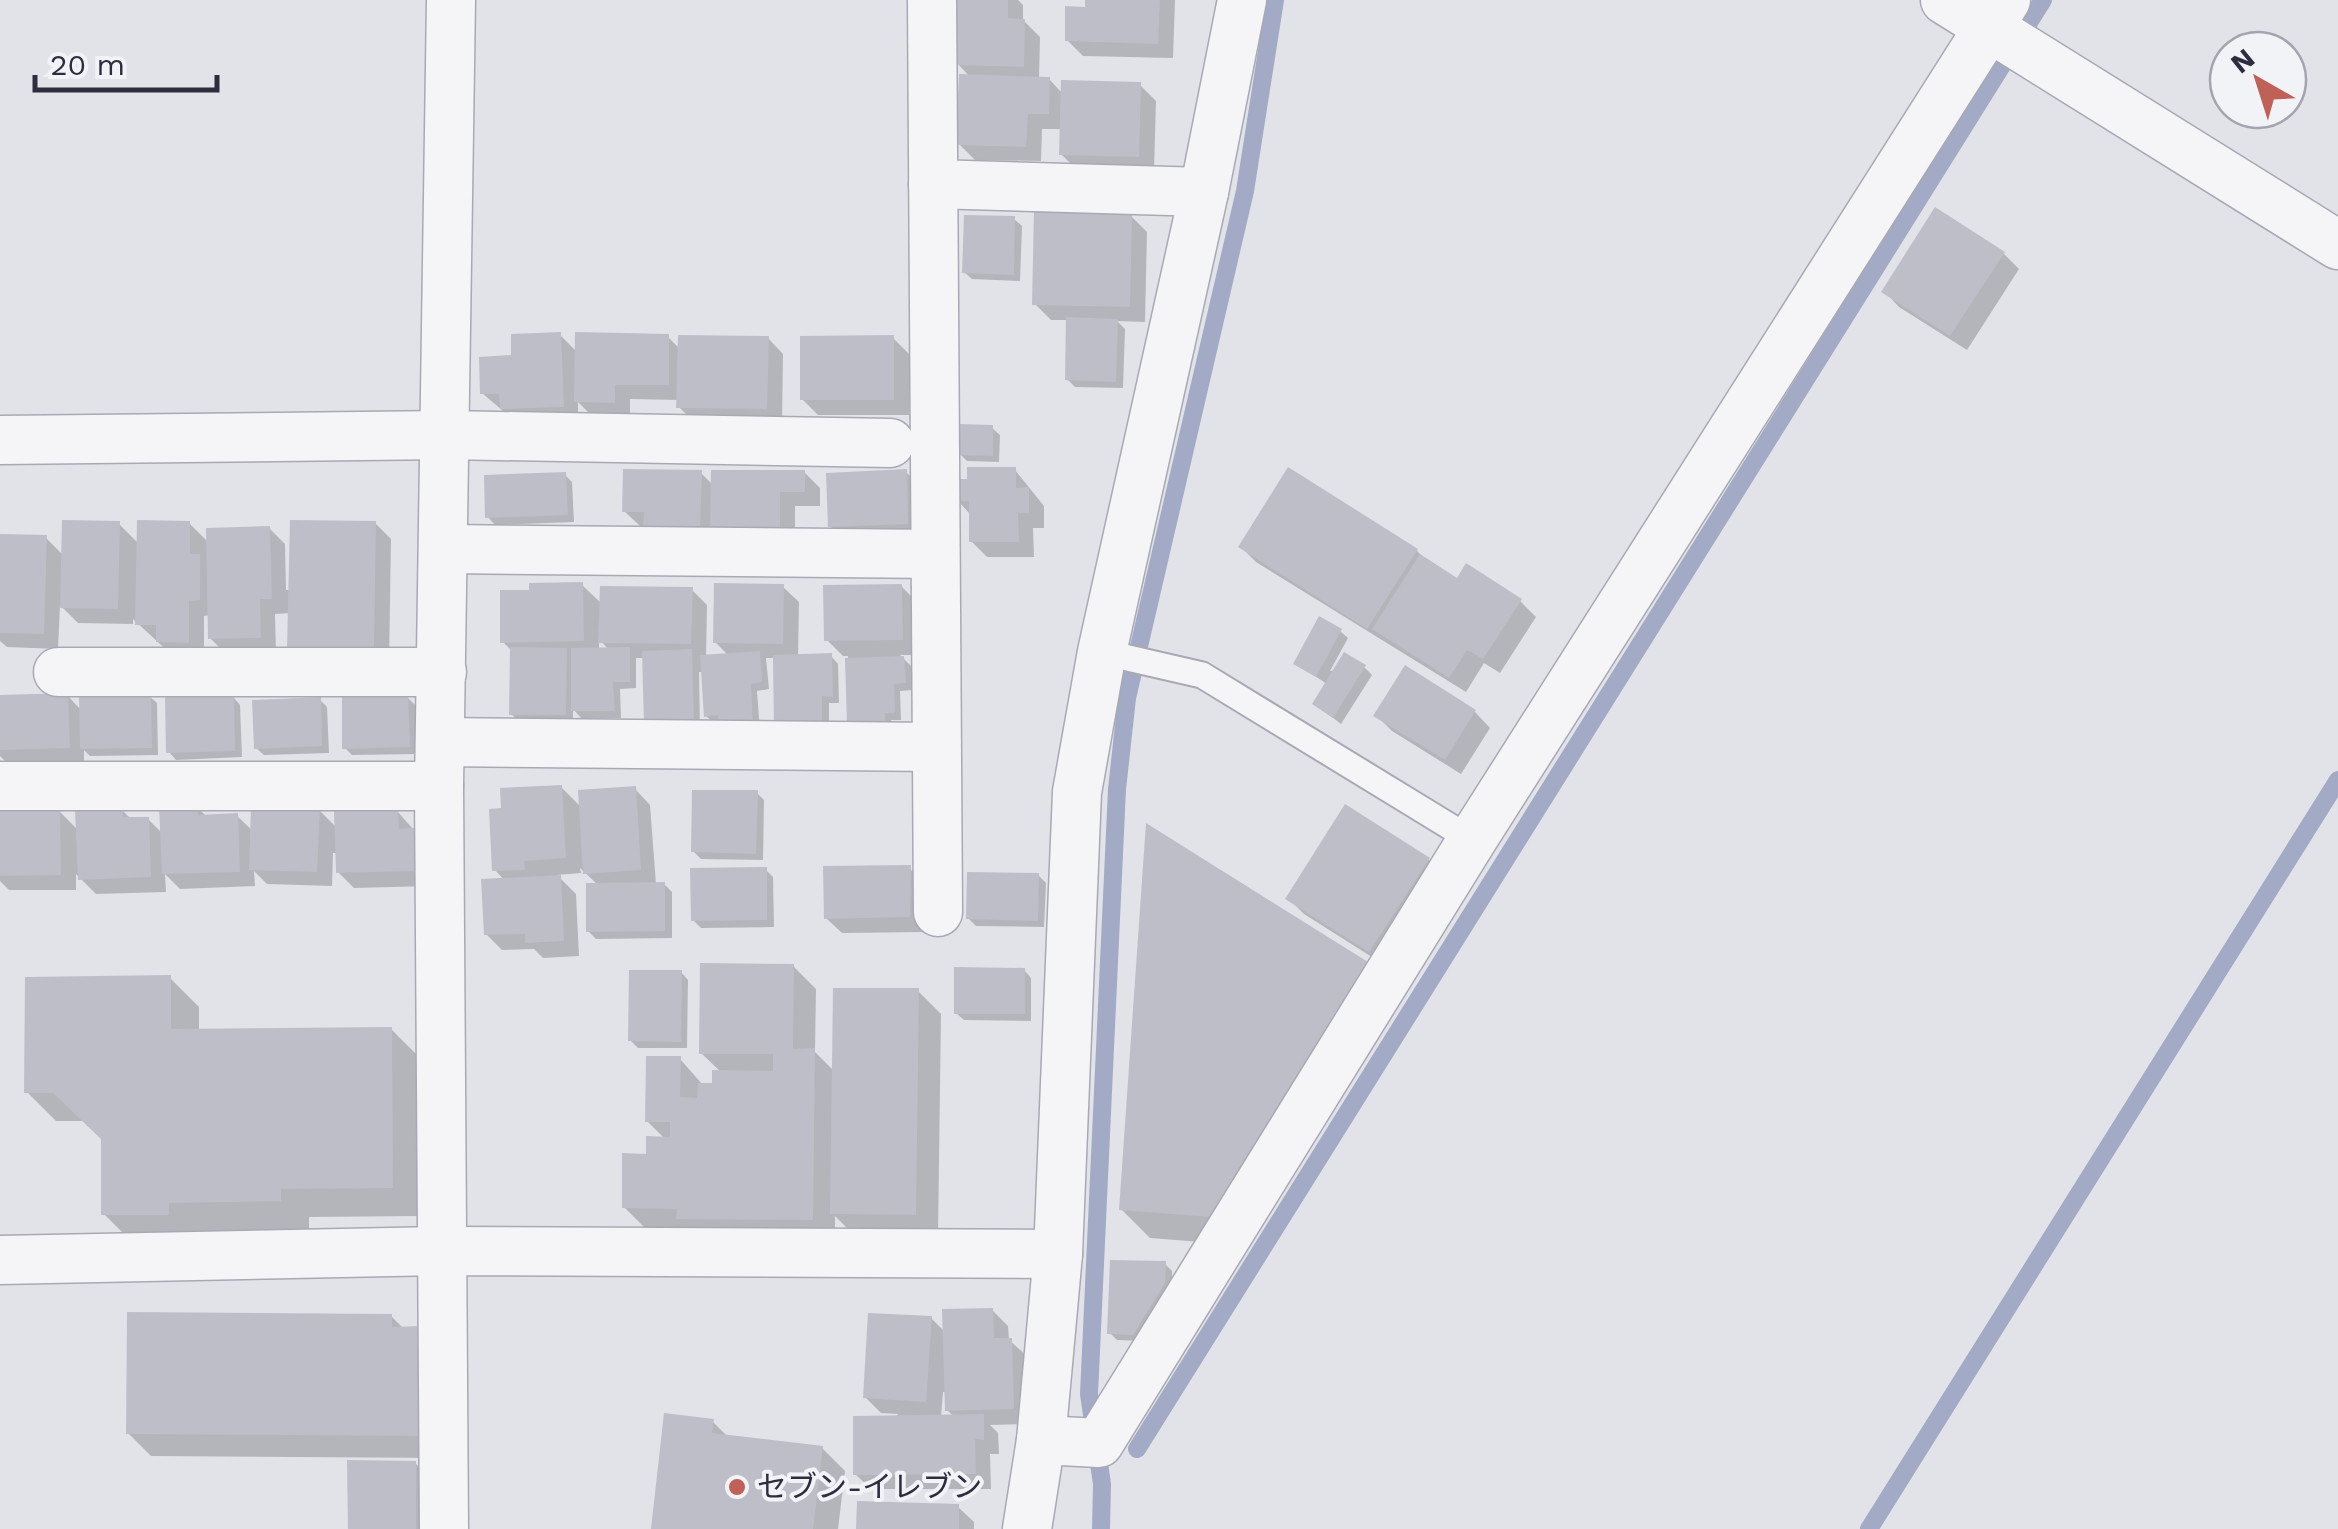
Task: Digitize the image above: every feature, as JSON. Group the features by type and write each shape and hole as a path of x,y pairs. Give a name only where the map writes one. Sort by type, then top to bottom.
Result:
{"street":[{"path":"444,1529 440,764 452,0"},
{"path":"932,0 938,912"},
{"path":"1026,1529 1042,1440 1058,1254 1078,792 1102,652 1204,192 1242,0"},
{"path":"1945,0 1998,14 2338,246"},
{"path":"1042,1440 1099,1443 1472,840 1998,14"},
{"path":"933,184 1204,192"},
{"path":"0,440 446,436 890,443"},
{"path":"444,550 935,554"},
{"path":"58,672 442,672"},
{"path":"0,786 440,764 936,747"},
{"path":"0,1260 441,1251 1058,1254"}],"lane":[{"path":"1102,652 1202,675 1472,840"}],"building":[{"path":"957,0 1008,0 1008,18 1025,19 1024,67 955,65"},
{"path":"1085,0 1160,0 1158,44 1065,41 1065,6 1085,7"},
{"path":"959,74 1050,77 1049,114 1028,114 1026,147 956,145"},
{"path":"1061,80 1141,82 1139,157 1059,155"},
{"path":"1935,207 2005,252 1950,336 1881,292"},
{"path":"1034,211 1132,214 1130,307 1032,305"},
{"path":"964,215 1015,216 1014,275 962,273"},
{"path":"1066,317 1118,319 1116,382 1065,380"},
{"path":"561,332 564,407 500,409 499,394 480,394 479,357 511,355 511,334"},
{"path":"575,332 669,334 669,385 615,385 615,403 574,402"},
{"path":"678,335 769,336 767,409 676,408"},
{"path":"894,335 894,400 800,400 800,336"},
{"path":"958,424 993,425 993,456 957,455"},
{"path":"967,467 1016,467 1016,488 1029,487 1029,513 1018,513 1019,542 969,542 969,501 954,501 954,479 967,479"},
{"path":"1288,467 1418,549 1367,629 1238,547"},
{"path":"623,469 702,470 700,531 643,530 644,512 622,512"},
{"path":"907,469 908,524 828,527 826,473"},
{"path":"711,470 805,470 805,492 780,492 780,531 710,531"},
{"path":"566,472 568,515 485,518 484,475"},
{"path":"62,520 120,521 118,609 60,608"},
{"path":"137,520 190,521 190,554 200,554 200,600 189,601 189,643 156,642 156,625 135,625"},
{"path":"290,520 376,521 374,650 287,649"},
{"path":"270,526 272,599 260,599 261,638 208,639 206,528"},
{"path":"0,534 47,535 44,634 0,633"},
{"path":"1420,554 1457,578 1466,563 1522,599 1483,659 1467,650 1449,678 1372,629"},
{"path":"583,582 584,641 500,643 500,590 529,590 529,583"},
{"path":"714,583 784,584 783,644 713,643"},
{"path":"902,584 903,640 824,641 823,585"},
{"path":"600,586 693,587 691,644 598,643"},
{"path":"1319,616 1342,629 1316,677 1293,664"},
{"path":"510,647 567,648 566,715 509,715"},
{"path":"630,647 630,682 613,682 615,711 571,711 571,648"},
{"path":"692,649 694,724 644,725 642,651"},
{"path":"760,651 762,682 751,684 753,725 719,727 718,715 704,717 700,655"},
{"path":"1344,652 1366,665 1333,718 1312,704"},
{"path":"832,653 833,697 822,696 822,729 774,730 773,655"},
{"path":"904,656 906,683 894,684 895,713 885,713 885,724 847,726 845,658"},
{"path":"1405,665 1476,710 1445,760 1373,716"},
{"path":"68,693 70,748 0,750 0,695"},
{"path":"151,693 152,748 80,749 79,694"},
{"path":"234,695 235,751 166,753 165,697"},
{"path":"408,695 410,747 342,749 342,697"},
{"path":"321,697 322,746 254,749 252,700"},
{"path":"562,785 566,858 524,861 525,870 492,871 489,809 501,808 500,788"},
{"path":"636,786 641,870 583,874 578,790"},
{"path":"692,790 758,790 756,854 691,852"},
{"path":"197,803 198,815 238,813 240,872 162,874 159,806"},
{"path":"1345,804 1430,858 1369,952 1285,899"},
{"path":"251,806 320,807 317,872 249,870"},
{"path":"60,808 61,875 0,876 0,809"},
{"path":"123,808 123,817 149,817 151,877 78,880 75,809"},
{"path":"398,809 399,829 414,828 415,871 336,873 334,811"},
{"path":"1146,823 1368,962 1211,1217 1119,1210"},
{"path":"911,865 910,917 824,919 823,866"},
{"path":"767,867 767,920 691,921 690,868"},
{"path":"967,872 1039,873 1038,921 966,919"},
{"path":"561,875 564,941 525,943 525,934 484,935 481,879"},
{"path":"665,882 665,931 586,932 586,883"},
{"path":"700,963 794,964 793,1049 815,1048 813,1220 676,1219 677,1209 622,1208 622,1153 646,1154 646,1136 670,1137 670,1122 645,1122 646,1056 681,1056 680,1097 697,1098 698,1083 712,1083 712,1070 773,1071 773,1054 699,1054"},
{"path":"954,967 1025,968 1025,1014 954,1014"},
{"path":"629,970 682,970 681,1042 628,1041"},
{"path":"171,975 171,1029 392,1027 393,1188 281,1189 281,1201 169,1203 169,1215 101,1215 101,1139 53,1093 24,1093 25,977"},
{"path":"833,988 919,988 916,1215 830,1214"},
{"path":"1110,1260 1166,1261 1165,1283 1133,1335 1107,1334"},
{"path":"993,1308 994,1338 1012,1338 1014,1409 945,1411 942,1309"},
{"path":"127,1312 392,1314 392,1327 422,1326 421,1436 126,1434"},
{"path":"868,1313 932,1316 926,1402 863,1398"},
{"name":"セブン-イレブン","path":"664,1413 714,1419 712,1433 823,1446 813,1529 651,1529"},
{"path":"984,1414 984,1440 975,1439 976,1474 853,1475 853,1416"},
{"path":"347,1460 416,1461 416,1529 348,1529"},
{"path":"857,1501 959,1504 959,1529 856,1529"}],"waterway":[{"path":"1101,1529 1102,1484 1089,1394 1117,789 1127,698 1245,191 1275,0"},
{"path":"1137,1449 2043,0"},
{"path":"1869,1529 2338,780"}],"place":[{"name":"セブン-イレブン","path":"737,1487"}]}
